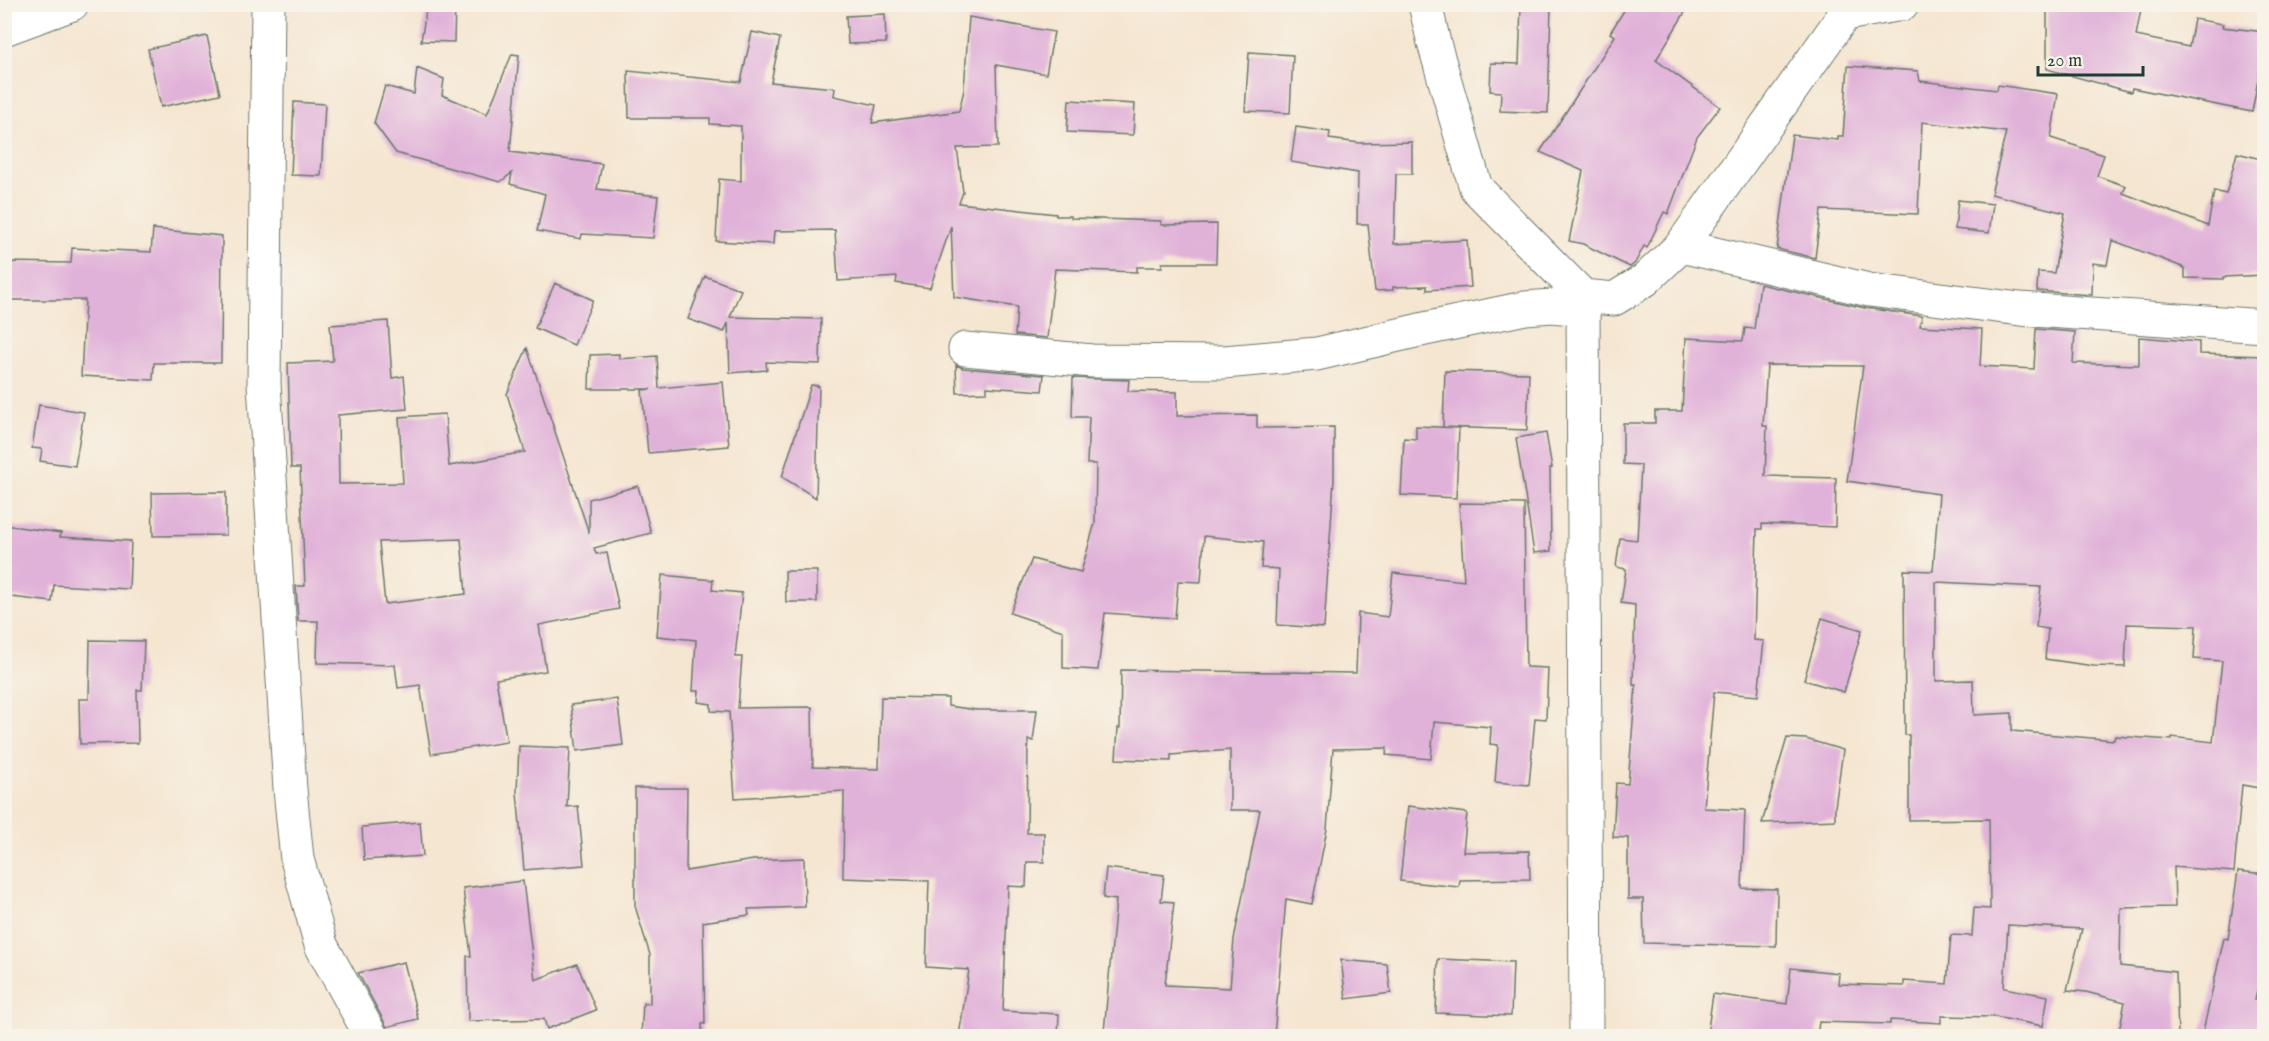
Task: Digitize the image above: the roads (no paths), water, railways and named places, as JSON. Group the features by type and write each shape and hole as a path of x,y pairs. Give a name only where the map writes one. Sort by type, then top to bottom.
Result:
{"street":[{"path":"4,29 72,4"},
{"path":"268,4 264,384 290,789 297,859 321,945 371,1036"},
{"path":"1425,4 1434,44 1476,188 1583,303 1586,1036"},
{"path":"965,349 1092,361 1224,362 1317,354 1525,308 1614,299 1645,280 1681,246 1849,9 1902,4"},
{"path":"1681,246 1869,290 2020,309 2265,326"}]}
